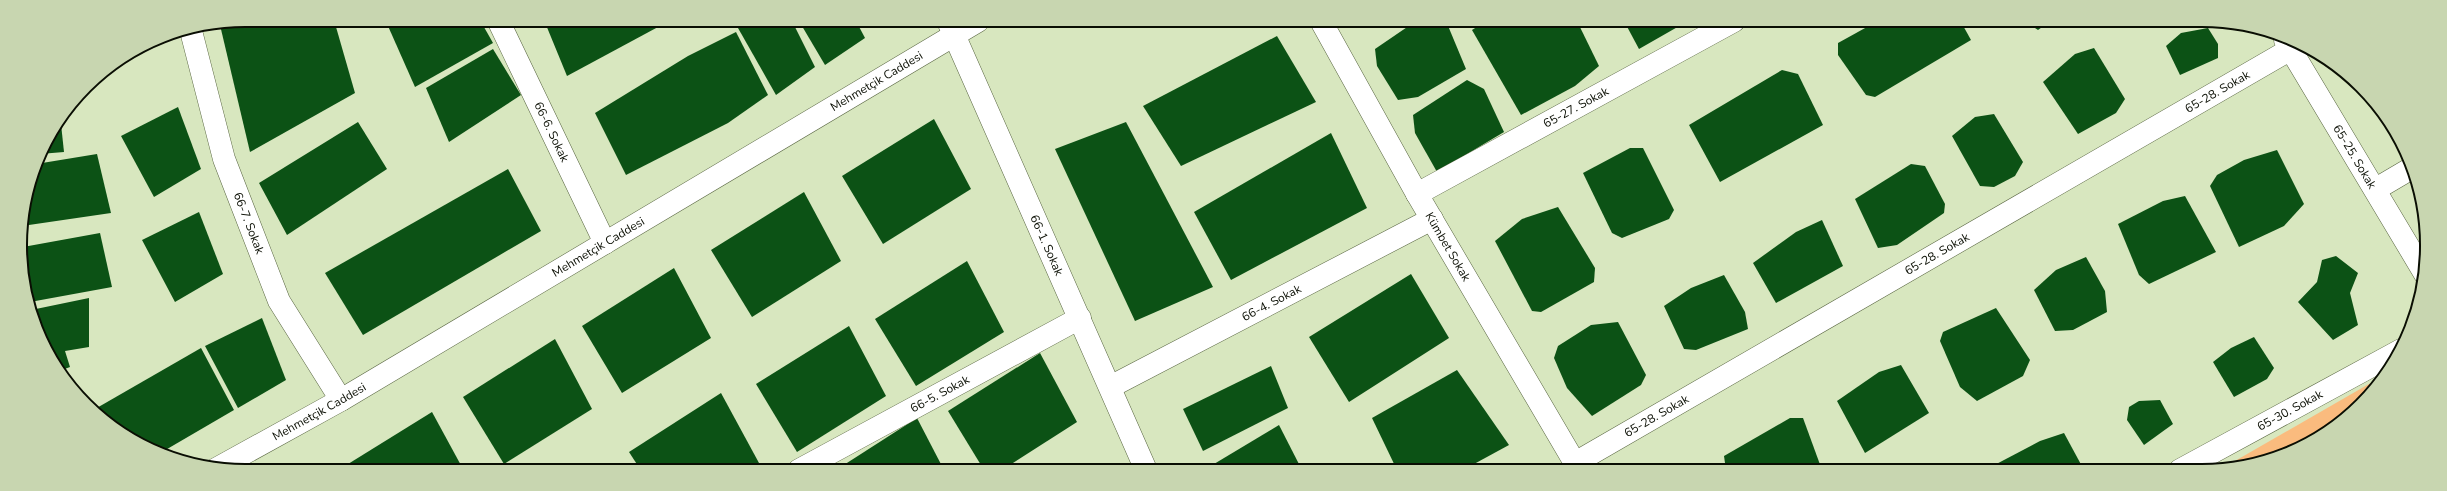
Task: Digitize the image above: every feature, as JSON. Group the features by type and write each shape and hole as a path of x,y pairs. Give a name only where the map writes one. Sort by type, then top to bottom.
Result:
{"street":[{"name":"66-6. Sokak","path":"501,27 605,244"},
{"name":"Mehmetçik Caddesi","path":"226,463 341,400 605,244 951,27"},
{"name":"66-1. Sokak","path":"951,27 1143,464"},
{"name":"Kümbet Sokak","path":"1324,27 1432,219 1575,464"},
{"name":"65-27. Sokak","path":"1418,194 1723,27"},
{"name":"66-7. Sokak","path":"192,33 224,158 279,301 341,400"},
{"name":"65-28. Sokak","path":"1582,464 2289,46"},
{"name":"65-25. Sokak","path":"2292,47 2419,264"},
{"path":"2376,189 2406,170"},
{"name":"66-4. Sokak","path":"1110,387 1432,219"},
{"name":"66-5. Sokak","path":"810,464 1080,318"},
{"name":"65-30. Sokak","path":"2191,464 2391,355"}],"shaded area":[{"path":"2373,382 2346,410 2311,435 2258,457 2234,461"}],"building":[{"path":"231,27 336,27 355,93 250,152 221,28"},
{"path":"388,27 484,27 493,43 415,87"},
{"path":"547,27 658,27 567,76"},
{"path":"795,27 815,67 776,95 738,28"},
{"path":"803,27 859,27 865,38 825,65"},
{"path":"1407,27 1448,27 1466,69 1418,97 1398,100 1377,66 1375,49"},
{"path":"1477,27 1580,27 1599,66 1575,86 1521,115 1472,30"},
{"path":"1627,27 1678,27 1639,49"},
{"path":"1867,27 1964,27 1971,40 1875,97 1866,95 1838,55 1838,43"},
{"path":"2034,27 2042,27 2038,30"},
{"path":"2208,28 2218,44 2218,58 2180,75 2166,46 2181,33"},
{"path":"736,32 768,95 728,123 626,175 595,113 688,56"},
{"path":"1277,36 1316,102 1181,166 1143,106"},
{"path":"2094,48 2125,99 2116,113 2078,134 2043,82 2075,54"},
{"path":"493,49 521,95 449,142 426,88"},
{"path":"1782,70 1798,74 1823,125 1720,182 1689,125"},
{"path":"1467,80 1484,89 1504,132 1437,172 1415,133 1413,115"},
{"path":"178,107 201,169 154,197 121,136"},
{"path":"1994,114 2023,162 2015,176 1994,187 1980,186 1952,136 1975,117"},
{"path":"934,119 971,189 883,244 842,176"},
{"path":"358,122 387,169 287,235 259,183"},
{"path":"1126,122 1213,287 1135,321 1055,149"},
{"path":"61,128 64,152 48,153"},
{"path":"1331,133 1367,208 1231,280 1194,212"},
{"path":"1630,148 1643,148 1674,210 1669,219 1622,238 1612,233 1583,173"},
{"path":"2277,150 2304,204 2284,226 2239,247 2210,186 2217,175 2244,160"},
{"path":"97,154 111,213 28,225 34,189 44,163"},
{"path":"1911,164 1925,166 1945,204 1944,213 1897,245 1878,248 1855,199"},
{"path":"508,169 541,231 363,335 325,273"},
{"path":"804,192 841,261 752,317 711,250"},
{"path":"2185,196 2216,252 2149,284 2139,275 2118,224 2163,201"},
{"path":"1558,207 1595,268 1594,282 1541,312 1532,311 1495,241 1522,219"},
{"path":"199,212 223,274 175,302 142,240"},
{"path":"1822,220 1843,266 1776,303 1753,263 1796,232"},
{"path":"100,233 112,287 34,301 27,260 27,246"},
{"path":"2336,256 2358,273 2350,293 2358,325 2333,340 2298,302 2317,282 2322,260"},
{"path":"2086,257 2105,291 2107,312 2073,330 2055,331 2034,290 2056,270"},
{"path":"967,261 1004,332 916,386 875,319"},
{"path":"674,268 711,338 622,393 582,326"},
{"path":"1411,274 1449,338 1349,402 1309,337"},
{"path":"1724,275 1745,312 1748,329 1696,350 1684,349 1664,306 1691,288"},
{"path":"89,298 89,347 65,351 70,367 65,369 56,355 36,309"},
{"path":"1996,308 2030,360 2023,376 1977,401 1960,387 1940,341 1943,332"},
{"path":"262,318 286,380 238,408 205,346"},
{"path":"1618,322 1646,375 1641,385 1592,416 1567,388 1554,358 1558,346 1591,325"},
{"path":"849,326 886,396 797,452 756,384"},
{"path":"2254,337 2274,368 2267,379 2234,397 2213,362 2231,348"},
{"path":"555,339 592,409 504,464 463,397"},
{"path":"201,348 234,410 167,449 136,435 112,419 98,407"},
{"path":"1040,353 1077,422 1011,464 980,464 948,411"},
{"path":"1901,365 1929,413 1865,453 1837,401 1879,372"},
{"path":"1271,366 1288,408 1203,451 1183,409"},
{"path":"1457,370 1509,445 1474,464 1394,464 1372,418"},
{"path":"721,393 759,463 637,464 629,452"},
{"path":"2160,400 2173,424 2144,445 2127,420 2129,407 2139,401"},
{"path":"432,412 460,464 348,464"},
{"path":"917,418 941,464 845,464"},
{"path":"1790,418 1803,418 1820,464 1725,464 1724,456"},
{"path":"1279,425 1299,464 1214,464"},
{"path":"2064,433 2081,464 1996,464 2040,441"}]}
